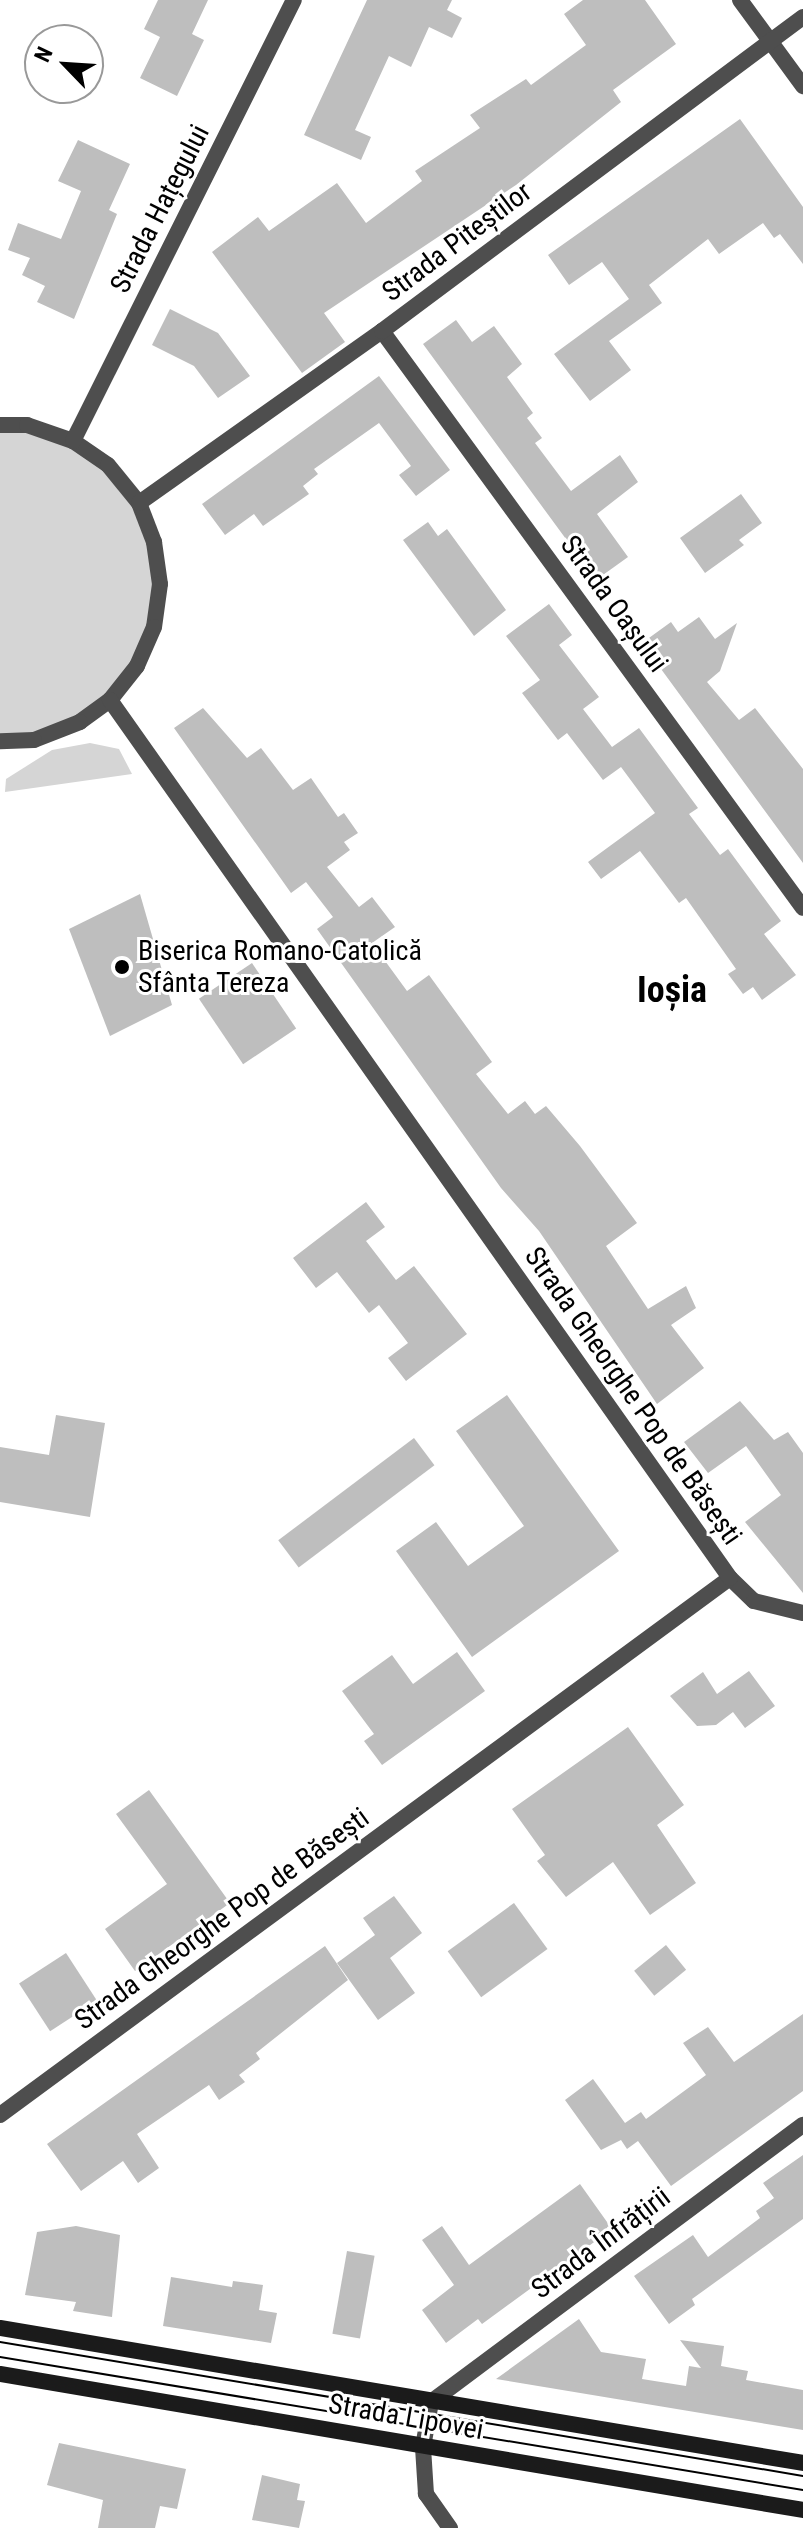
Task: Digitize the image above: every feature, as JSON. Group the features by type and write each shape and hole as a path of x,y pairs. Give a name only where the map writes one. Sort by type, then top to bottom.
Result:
{"street":[{"name":"Strada Hațegului","path":"73,441 294,0"},
{"path":"740,0 803,86"},
{"name":"Strada Piteștilor","path":"139,503 382,331 803,17"},
{"name":"Strada Oașului","path":"382,331 803,908"},
{"path":"0,425 27,425 73,441 108,465 139,503 154,542 160,584 154,627 137,666 110,700 80,722 34,740 0,741"},
{"name":"Strada Gheorghe Pop de Băsești","path":"0,2115 730,1578 110,700"},
{"path":"730,1578 754,1601 803,1613"},
{"name":"Strada Înfrățirii","path":"431,2402 803,2125"},
{"name":"Strada Lipovei","path":"0,2328 803,2463"},
{"name":"Strada Lipovei","path":"0,2374 803,2510"},
{"path":"431,2402 423,2447 426,2494 450,2528"}],"shaded area":[{"path":"0,425 73,441 139,503 160,584 137,666 80,722 0,741"},
{"path":"90,743 119,749 132,774 5,792 6,779 52,750"}],"building":[{"path":"158,0 208,0 192,34 204,40 177,96 140,78 160,37 144,29"},
{"path":"367,0 452,0 447,10 462,18 452,38 429,27 411,67 389,56 355,130 371,137 361,160 304,135"},
{"path":"583,0 645,0 676,44 613,90 621,102 516,185 324,313 345,342 302,373 212,252 258,217 269,231 337,183 366,223 422,181 415,171 480,128 470,115 526,79 531,85 586,45 564,14"},
{"path":"740,119 803,207 803,264 780,234 774,238 763,223 719,254 708,239 649,285 662,303 609,341 631,370 590,401 554,354 629,299 602,262 569,285 548,255"},
{"path":"78,140 130,164 109,210 117,214 74,319 37,302 45,286 22,275 30,258 8,250 18,223 61,239 81,191 58,181"},
{"path":"170,309 218,333 250,376 218,398 194,366 152,345"},
{"path":"456,320 472,342 494,326 522,364 507,377 533,413 527,418 542,438 535,443 571,491 620,455 638,482 597,514 628,557 596,580 423,344"},
{"path":"379,376 450,470 416,496 399,475 411,466 379,423 314,469 318,474 303,486 309,494 263,526 254,514 225,535 202,504"},
{"path":"741,494 762,523 739,540 744,545 705,573 680,538"},
{"path":"428,522 438,536 447,529 506,610 474,636 403,540"},
{"path":"549,604 572,635 559,645 599,697 583,709 612,747 639,728 698,808 689,814 720,855 728,849 781,921 764,934 796,975 762,1000 753,987 743,994 728,974 736,969 686,898 679,903 640,851 601,879 588,862 655,813 621,767 603,780 567,733 558,740 522,693 540,680 506,636"},
{"path":"699,617 715,639 737,623 720,671 707,682 739,720 755,708 803,769 803,863 642,643 671,622 678,632"},
{"path":"203,708 247,758 261,748 293,790 311,778 338,817 344,813 358,833 344,842 350,850 327,867 359,907 372,897 395,927 372,943 407,991 429,975 492,1062 476,1074 508,1114 525,1101 535,1114 546,1106 580,1146 637,1223 606,1246 648,1309 686,1286 696,1308 671,1325 704,1368 657,1404 539,1231 501,1188 317,929 333,917 306,882 291,893 174,728"},
{"name":"Biserica Romano-Catolică Sfânta Tereza","path":"140,894 172,1005 110,1036 69,929"},
{"path":"252,963 296,1028 243,1064 199,999"},
{"path":"366,1202 385,1227 366,1241 396,1280 414,1266 467,1334 406,1381 388,1358 408,1343 379,1305 369,1313 337,1272 316,1288 293,1258"},
{"path":"507,1395 619,1551 472,1657 396,1551 436,1522 468,1566 524,1526 456,1431"},
{"path":"740,1401 774,1440 788,1432 803,1453 803,1593 745,1522 781,1495 746,1446 708,1473 684,1442"},
{"path":"56,1415 105,1423 90,1517 0,1502 0,1447 49,1455"},
{"path":"414,1438 434,1465 299,1567 278,1540"},
{"path":"457,1652 485,1691 382,1765 364,1741 374,1734 342,1691 392,1655 413,1684"},
{"path":"749,1671 775,1706 745,1728 733,1712 716,1725 697,1726 670,1696 703,1672 717,1694"},
{"path":"628,1727 684,1805 657,1825 696,1883 650,1915 613,1862 566,1897 537,1861 545,1855 512,1809"},
{"path":"149,1790 230,1903 135,1971 105,1929 167,1884 116,1814"},
{"path":"394,1896 422,1933 390,1958 415,1993 378,2020 337,1963 375,1935 363,1918"},
{"path":"514,1903 548,1949 481,1997 448,1951"},
{"path":"666,1945 686,1970 654,1996 634,1971"},
{"path":"325,1946 348,1980 256,2053 260,2059 239,2075 245,2082 219,2100 209,2085 137,2134 159,2168 138,2183 123,2161 81,2191 47,2144"},
{"path":"66,1953 97,2001 50,2031 19,1983"},
{"path":"803,2014 803,2091 671,2186 638,2141 627,2149 621,2140 601,2150 565,2100 593,2079 625,2123 641,2112 646,2119 706,2075 683,2043 708,2027 734,2062"},
{"path":"803,2155 803,2219 692,2299 695,2305 669,2324 634,2276 693,2235 708,2257 760,2218 756,2211 774,2198 763,2183"},
{"path":"580,2184 612,2229 482,2324 478,2319 446,2343 422,2310 454,2285 422,2240 442,2226 469,2265"},
{"path":"76,2226 120,2235 112,2317 73,2311 76,2302 25,2295 37,2232"},
{"path":"347,2251 375,2256 360,2339 332,2334"},
{"path":"171,2277 232,2287 233,2281 263,2285 259,2310 277,2313 271,2343 163,2326"},
{"path":"579,2319 601,2352 646,2359 642,2379 686,2386 689,2366 701,2368 680,2340 724,2346 721,2366 748,2371 746,2380 803,2390 803,2430 496,2379"},
{"path":"59,2443 186,2469 177,2509 160,2506 155,2528 98,2528 103,2500 47,2485"},
{"path":"262,2475 300,2484 297,2500 305,2501 299,2528 252,2520"}],"tram line":[{"path":"0,2342 803,2476"},
{"path":"0,2357 803,2490"}],"place":[{"name":"Biserica Romano-Catolică Sfânta Tereza","path":"122,967"}],"district":[{"name":"Ioșia","path":"672,991"}]}
